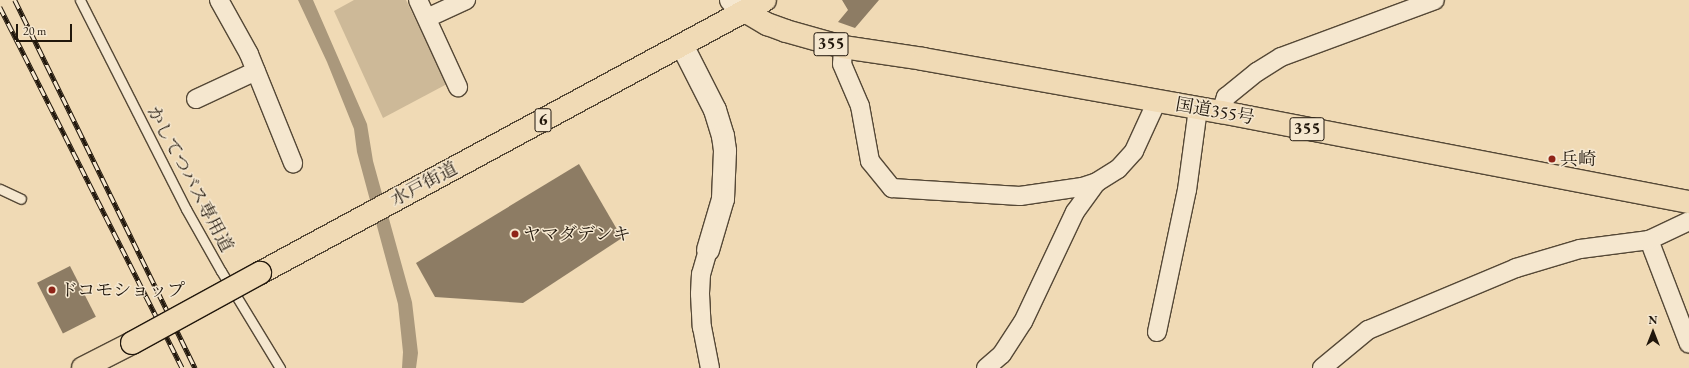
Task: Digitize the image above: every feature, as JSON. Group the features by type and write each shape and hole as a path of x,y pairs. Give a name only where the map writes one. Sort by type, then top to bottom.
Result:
{"highway":[{"name":"水戸街道","path":"84,368 682,45 738,5 765,0"},
{"name":"国道355号","path":"738,5 767,24 843,47 924,59 1198,109 1222,112 1689,202"}],"street":[{"path":"219,0 249,54 293,163"},
{"path":"418,0 428,18 458,87"},
{"path":"428,18 466,0"},
{"path":"1222,112 1226,96 1257,72 1281,57 1435,0"},
{"path":"682,45 715,110 723,136 725,151 723,200 701,274 700,294 702,326 710,368"},
{"path":"843,47 842,64 860,106 870,160 892,188 1020,196 1082,187 1097,182 1118,170 1134,151 1157,101"},
{"path":"196,99 256,71"},
{"path":"1157,332 1187,190 1198,109"},
{"path":"986,368 1002,354 1023,322 1075,212 1097,182"},
{"path":"1322,368 1368,330 1516,268 1580,249 1649,240 1689,221"},
{"path":"1649,240 1689,344"}],"lane":[{"name":"かしてつバス専用道","path":"80,0 186,209 221,271 280,368"},
{"path":"0,189 21,199"}],"shaded area":[{"path":"298,0 313,0 367,124 373,161 412,302 418,353 416,368 402,368 403,352 398,304 357,152 354,129 327,62"},
{"path":"354,0 406,0 447,84 383,118 334,11"}],"building":[{"path":"842,0 879,0 855,28 838,22 848,10"},
{"path":"579,164 622,238 523,303 435,297 416,263"},
{"path":"70,266 96,317 63,334 37,283"}],"railway":[{"path":"15,0 195,368"},
{"path":"0,7 182,368"}],"place":[{"name":"兵崎","path":"1552,159"},
{"name":"ヤマダデンキ","path":"515,234"},
{"name":"ドコモショップ","path":"52,290"}]}
